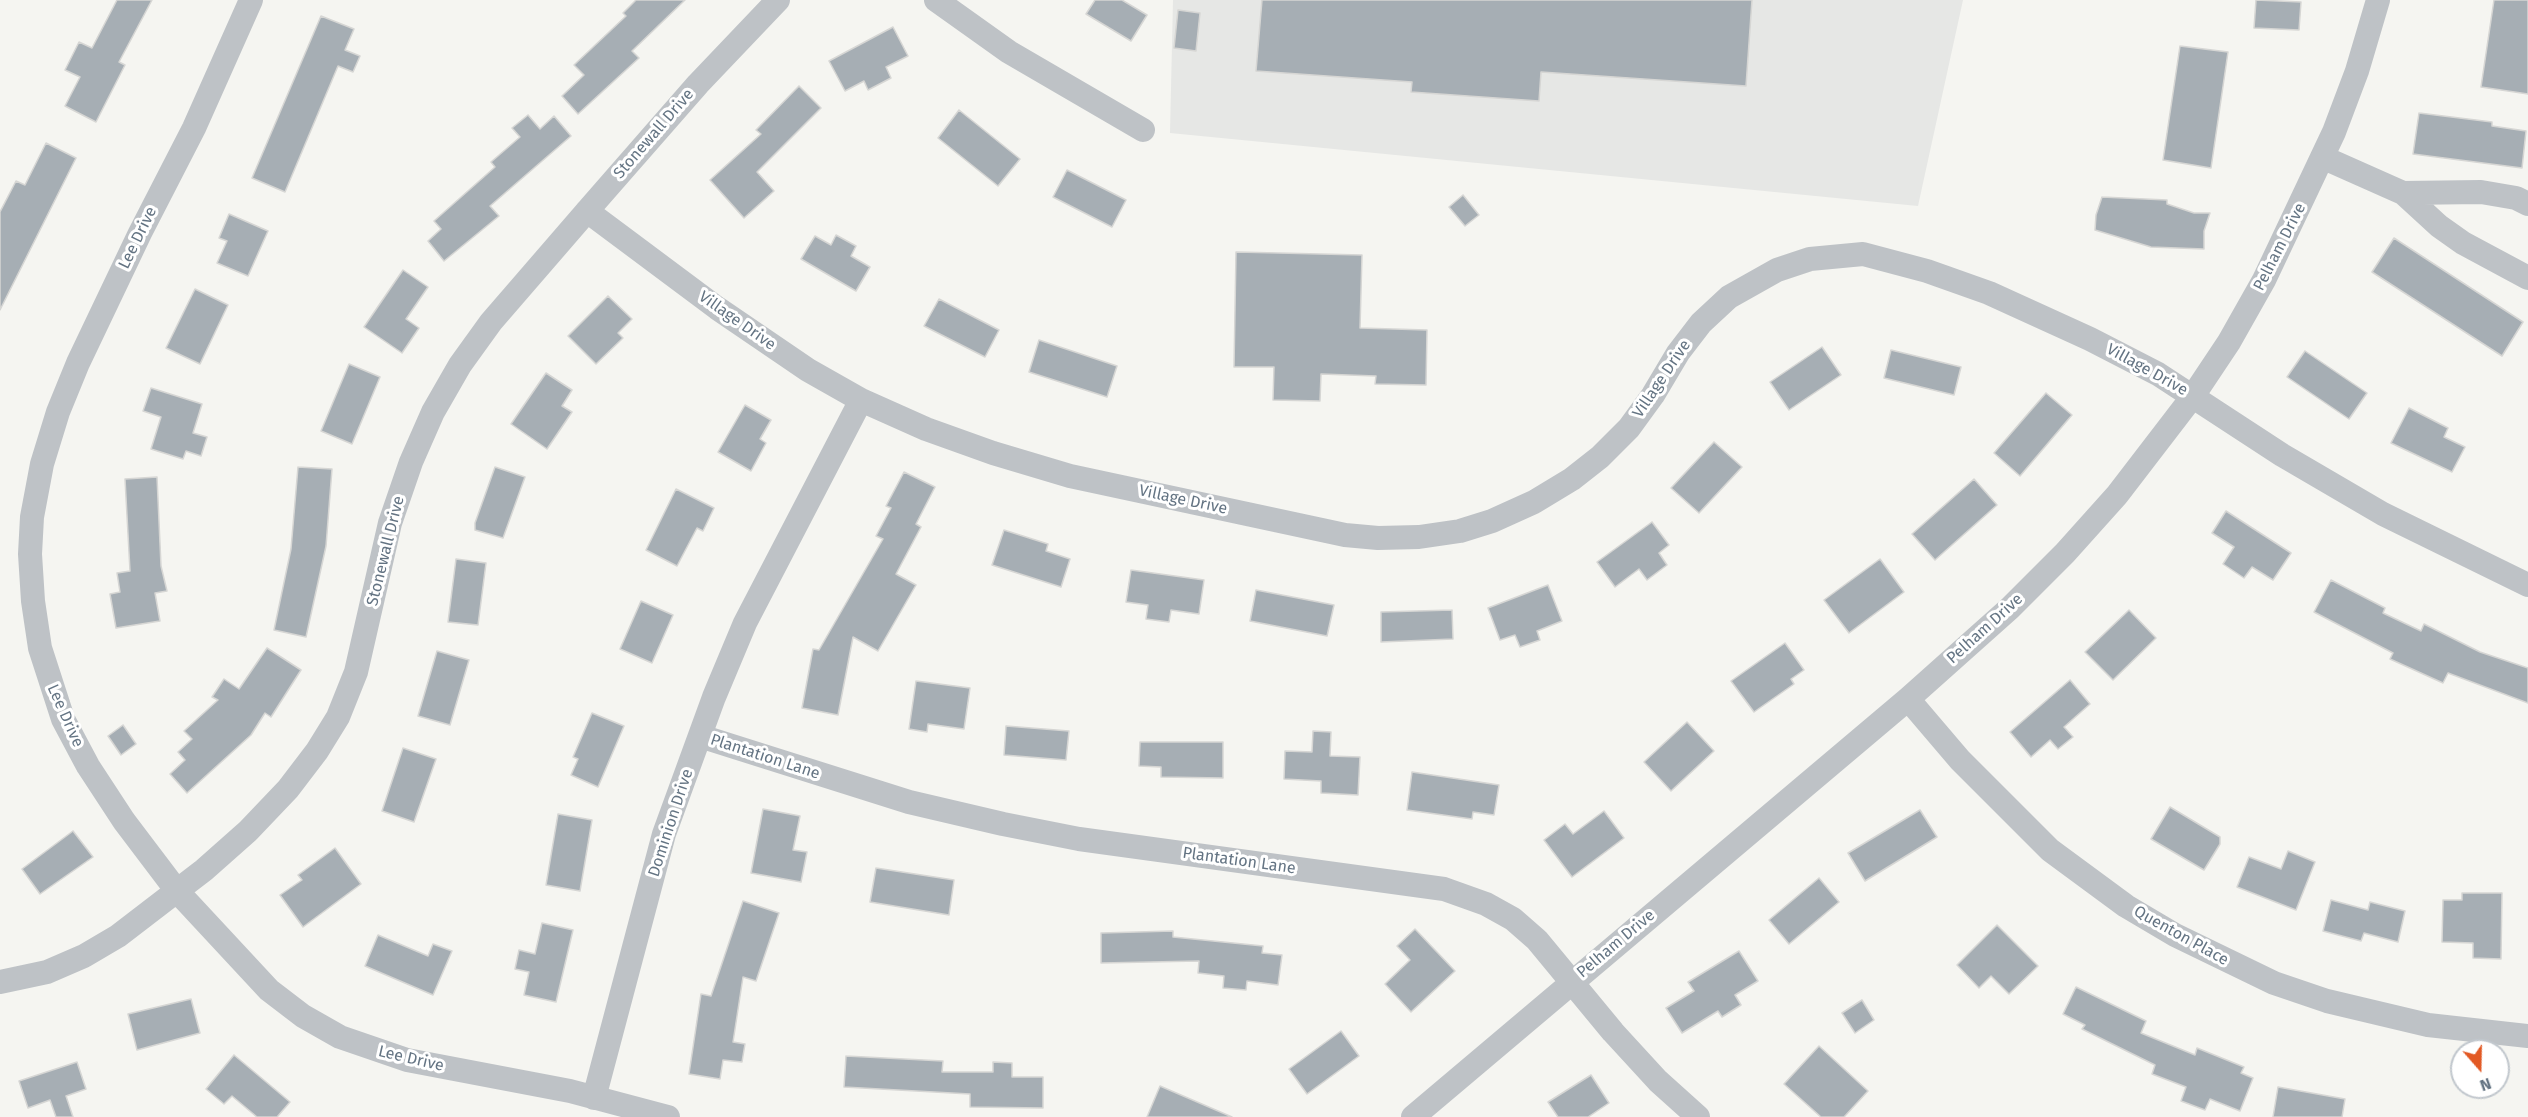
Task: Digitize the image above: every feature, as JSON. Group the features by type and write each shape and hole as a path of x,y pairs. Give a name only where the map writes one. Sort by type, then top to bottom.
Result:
{"street":[{"name":"Lee Drive","path":"251,0 194,128 140,233 78,363 58,412 42,464 32,517 33,601 40,648 63,719 88,766 124,821 177,891 269,990 303,1016 340,1037 407,1060 594,1098 668,1117"},
{"name":"Stonewall Drive","path":"0,982 47,972 84,956 118,936 177,891 248,831 288,789 317,751 338,717 356,672 390,523 411,462 433,412 460,365 491,322 586,211 698,84 778,0"},
{"path":"936,0 1010,52 1143,130"},
{"name":"Pelham Drive","path":"1413,1117 1908,699 2010,608 2065,553 2117,495 2193,396 2229,342 2264,280 2322,158 2349,93 2378,0"},
{"path":"2322,158 2403,192 2439,226 2463,243 2528,278"},
{"path":"2403,192 2481,192 2516,198 2528,204"},
{"name":"Village Drive","path":"586,211 717,308 808,370 861,400 926,429 1070,476 1345,535 1378,538 1419,537 1460,531 1492,521 1533,502 1572,478 1600,457 1629,428 1653,395 1678,353 1701,323 1729,297 1753,281 1777,270 1810,260 1863,254 1927,271 1989,292 2090,339 2193,396 2282,455 2383,514 2528,585"},
{"name":"Dominion Drive","path":"594,1098 664,834 700,736 745,623 861,400"},
{"name":"Quenton Place","path":"1908,699 1960,760 2050,850 2117,900 2175,935 2274,983 2327,1001 2428,1025 2528,1036"},
{"name":"Plantation Lane","path":"700,736 909,802 1003,825 1079,839 1450,891 1486,904 1513,919 1537,940 1658,1080 1698,1117"}],"shaded area":[{"path":"1173,0 1963,0 1918,206 1170,133"}],"building":[{"path":"117,0 152,0 119,62 125,65 96,122 65,106 80,77 65,70 79,42 92,48"},
{"path":"636,0 685,0 632,51 639,58 578,114 562,96 584,75 574,65 626,16 623,13"},
{"path":"1095,0 1122,0 1147,15 1131,41 1086,14"},
{"path":"1262,0 1752,0 1746,86 1541,72 1539,101 1411,92 1412,82 1256,71"},
{"path":"2256,0 2301,2 2299,30 2254,28"},
{"path":"2494,0 2528,0 2528,94 2481,87"},
{"path":"1178,10 1200,13 1196,51 1174,48"},
{"path":"321,16 354,29 345,50 360,56 353,72 338,66 285,192 252,178"},
{"path":"893,27 908,56 886,67 891,78 868,90 864,81 845,91 829,61"},
{"path":"2180,46 2228,52 2211,168 2163,160"},
{"path":"799,86 821,108 757,172 774,191 744,218 710,180 761,134 756,130"},
{"path":"959,110 1020,159 998,186 938,138"},
{"path":"2419,113 2492,122 2492,126 2526,131 2522,168 2413,154"},
{"path":"528,115 540,129 554,116 571,136 490,206 499,216 444,261 428,241 441,229 434,221 495,167 491,162 520,137 512,128"},
{"path":"46,143 76,158 0,310 0,212 16,181 25,185"},
{"path":"1067,170 1126,200 1112,227 1053,197"},
{"path":"1463,195 1479,215 1465,226 1449,207"},
{"path":"2102,197 2167,200 2167,204 2194,213 2210,213 2204,231 2204,249 2151,247 2095,230 2096,215"},
{"path":"229,214 268,231 248,276 217,263 227,241 219,238"},
{"path":"836,235 856,246 851,256 870,267 856,291 801,259 815,236 831,245"},
{"path":"2394,238 2523,322 2502,356 2372,272"},
{"path":"1236,252 1362,255 1360,328 1427,330 1426,385 1375,384 1376,376 1321,374 1320,401 1273,400 1274,367 1234,367"},
{"path":"403,270 428,287 406,319 419,328 402,353 364,327"},
{"path":"195,289 228,305 200,364 166,348"},
{"path":"608,296 632,319 618,333 623,338 596,364 568,336"},
{"path":"939,299 999,330 985,357 924,326"},
{"path":"1039,340 1117,366 1107,397 1029,372"},
{"path":"1822,347 1841,375 1789,410 1770,382"},
{"path":"1891,350 1961,367 1954,395 1884,378"},
{"path":"2305,351 2367,393 2349,419 2287,377"},
{"path":"349,364 380,377 352,444 321,431"},
{"path":"546,373 572,390 562,406 572,412 547,449 511,424"},
{"path":"151,388 202,404 193,433 207,437 201,456 186,451 183,459 151,449 161,417 143,411"},
{"path":"2046,393 2072,415 2020,476 1994,453"},
{"path":"745,405 771,420 760,439 766,443 751,471 718,452"},
{"path":"2409,408 2448,428 2444,437 2465,447 2452,472 2391,443"},
{"path":"1714,442 1742,467 1699,513 1671,488"},
{"path":"298,467 332,469 326,546 306,637 274,630 291,549"},
{"path":"495,467 525,477 503,538 475,530 475,523"},
{"path":"904,472 935,487 916,524 921,527 896,574 916,585 878,651 853,637 838,715 802,708 813,649 819,650 883,539 876,536 891,508 886,506"},
{"path":"157,477 161,566 167,591 155,593 160,621 116,628 110,594 120,592 117,573 130,571 125,479"},
{"path":"1974,479 1997,505 1935,560 1912,534"},
{"path":"676,489 714,508 703,531 697,528 677,566 646,550"},
{"path":"2226,511 2291,553 2273,580 2252,567 2244,578 2223,564 2234,547 2212,533"},
{"path":"1652,522 1669,545 1659,553 1667,565 1647,580 1639,569 1615,587 1597,562"},
{"path":"1004,530 1048,544 1046,551 1070,559 1061,587 992,565"},
{"path":"456,559 486,563 478,625 448,622"},
{"path":"1880,559 1904,592 1849,633 1824,600"},
{"path":"1131,570 1204,580 1199,614 1171,610 1169,622 1146,619 1148,605 1126,602"},
{"path":"2331,580 2385,608 2383,613 2421,631 2424,624 2480,652 2528,668 2528,703 2448,673 2443,683 2390,659 2393,653 2314,612"},
{"path":"1548,585 1562,621 1537,631 1540,640 1520,647 1515,635 1500,640 1488,608"},
{"path":"1256,590 1334,605 1327,636 1250,621"},
{"path":"641,601 673,615 652,663 620,649"},
{"path":"1452,610 1453,639 1381,642 1381,612"},
{"path":"2129,610 2156,638 2113,680 2085,652"},
{"path":"1785,643 1804,670 1791,679 1794,684 1754,712 1731,681"},
{"path":"267,648 301,670 271,717 265,713 251,735 187,793 170,774 185,760 178,752 192,739 184,731 218,700 212,697 224,679 239,689"},
{"path":"437,651 469,660 450,725 418,716"},
{"path":"2070,680 2090,704 2064,727 2073,737 2058,749 2050,740 2031,757 2010,732"},
{"path":"916,681 970,688 964,729 928,724 927,732 909,729"},
{"path":"592,713 624,726 598,787 571,775 578,759 573,757"},
{"path":"1687,722 1714,751 1671,791 1644,762"},
{"path":"123,725 136,744 121,755 108,736"},
{"path":"1006,726 1069,731 1066,760 1004,755"},
{"path":"1313,731 1331,732 1330,756 1360,757 1358,795 1321,793 1321,781 1284,779 1285,751 1312,752"},
{"path":"1140,742 1223,742 1223,778 1161,777 1161,767 1139,766"},
{"path":"403,748 436,759 414,822 382,811"},
{"path":"1412,772 1499,785 1494,815 1473,812 1472,819 1407,810"},
{"path":"2170,807 2220,837 2220,844 2204,870 2151,839"},
{"path":"763,809 800,816 793,850 807,852 801,882 751,873"},
{"path":"1920,810 1937,837 1865,881 1848,853"},
{"path":"1604,811 1624,838 1572,877 1544,840 1565,824 1573,834"},
{"path":"558,814 592,820 580,891 546,885"},
{"path":"73,831 93,857 40,894 22,869"},
{"path":"335,848 361,884 303,927 280,895 302,880 298,875"},
{"path":"2288,851 2315,862 2296,910 2237,887 2249,857 2281,869"},
{"path":"876,868 954,880 949,915 870,902"},
{"path":"1819,878 1839,902 1789,944 1769,920"},
{"path":"2462,893 2502,893 2501,959 2473,958 2473,943 2442,942 2443,900 2462,900"},
{"path":"2331,900 2368,910 2370,902 2405,911 2398,942 2364,933 2361,941 2323,931"},
{"path":"743,901 779,913 756,981 743,977 733,1042 745,1044 742,1062 723,1060 720,1079 689,1074 701,994 711,996"},
{"path":"542,923 573,930 556,1002 524,995 529,972 515,969 519,950 535,954"},
{"path":"1997,925 2038,966 2009,994 1991,976 1979,988 1957,965"},
{"path":"1415,929 1455,971 1411,1012 1385,984 1410,960 1397,946"},
{"path":"1173,931 1173,937 1263,946 1262,953 1282,955 1278,985 1247,981 1246,990 1223,988 1224,976 1198,973 1199,961 1101,963 1101,933"},
{"path":"378,935 428,956 433,944 452,951 433,995 365,966"},
{"path":"1739,951 1758,981 1735,995 1741,1005 1722,1017 1718,1011 1682,1033 1666,1008 1694,991 1688,982"},
{"path":"2076,987 2146,1021 2141,1033 2195,1055 2197,1048 2244,1067 2241,1073 2253,1078 2240,1111 2210,1099 2205,1110 2181,1101 2186,1087 2152,1074 2155,1065 2082,1029 2085,1025 2063,1014"},
{"path":"191,999 200,1033 137,1050 128,1014"},
{"path":"1862,1000 1874,1020 1855,1033 1842,1013"},
{"path":"1341,1031 1359,1056 1307,1094 1289,1069"},
{"path":"1819,1046 1868,1091 1844,1117 1821,1117 1784,1084"},
{"path":"234,1055 290,1102 277,1117 257,1117 232,1096 224,1104 206,1089"},
{"path":"846,1056 943,1061 942,1072 993,1072 993,1062 1012,1063 1012,1077 1043,1077 1043,1108 970,1107 970,1094 844,1087"},
{"path":"77,1062 86,1089 66,1096 73,1117 56,1117 50,1100 28,1108 19,1081"},
{"path":"1591,1075 1609,1103 1588,1117 1558,1117 1548,1102"},
{"path":"1160,1086 1232,1117 1147,1117"},
{"path":"2278,1087 2345,1099 2342,1117 2273,1117"}]}
